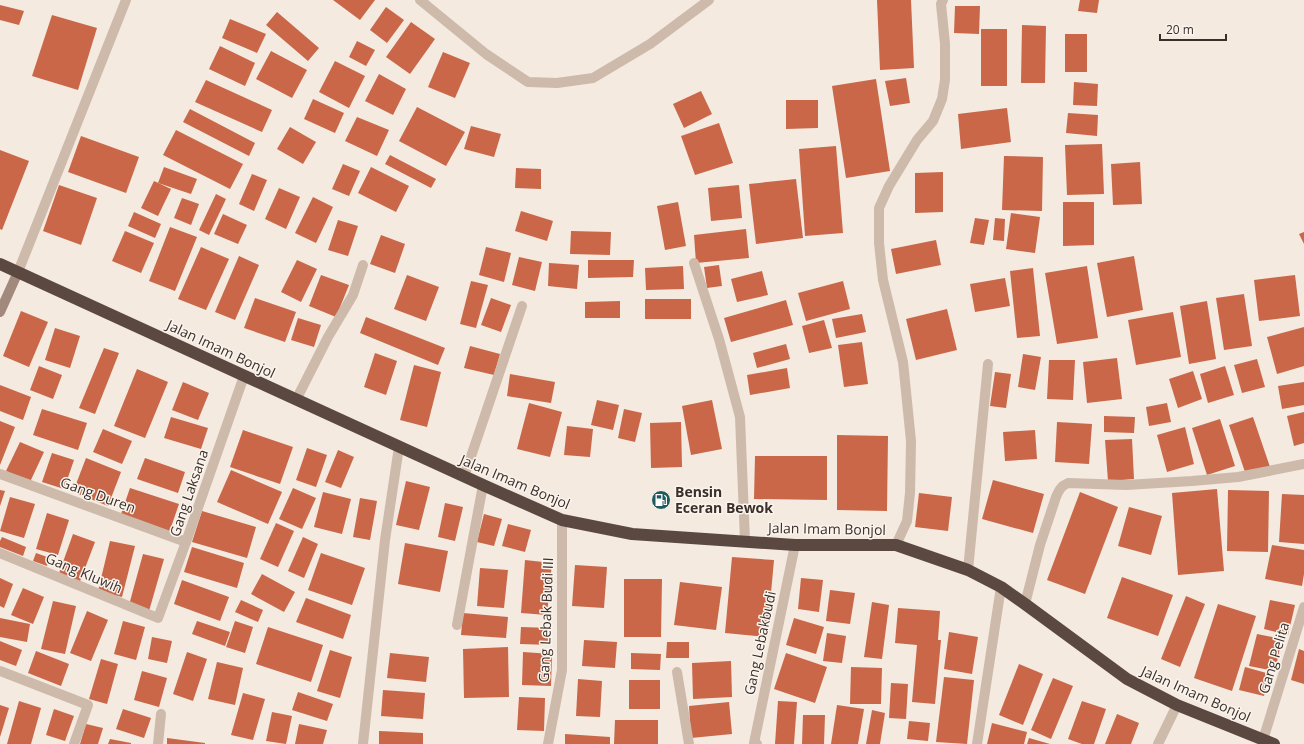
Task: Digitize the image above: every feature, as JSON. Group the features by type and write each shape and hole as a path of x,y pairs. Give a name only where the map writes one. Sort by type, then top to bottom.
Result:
{"highway":[{"name":"Jalan Imam Bonjol","path":"0,264 464,477 562,520 632,534 795,544 896,545 968,570 1000,587 1127,679 1177,705 1269,742"}],"main road":[{"path":"0,312 18,272"}],"street":[{"path":"18,272 126,0"},
{"path":"420,0 486,54 528,82 557,83 593,78 650,44 709,0"},
{"path":"896,545 907,521 910,493 911,441 903,362 883,280 879,243 879,208 889,186 917,140 933,121 942,99 945,80 945,44 941,4 943,0"},
{"path":"694,263 719,339 740,417 745,541"},
{"path":"296,400 328,337 353,295 363,265"},
{"path":"464,477 522,306"},
{"path":"968,570 988,364"},
{"name":"Gang Laksana","path":"158,618 244,376"},
{"path":"363,744 386,540 399,447"},
{"path":"1024,604 1040,545 1056,497 1059,489 1068,483 1126,485 1230,478 1304,464"},
{"name":"Gang Duren","path":"0,474 186,542"},
{"path":"457,625 483,485"},
{"name":"Gang Lebak Budi III","path":"548,744 562,670 562,520"},
{"name":"Gang Lebakbudi","path":"754,744 795,544"},
{"name":"Gang Kluwih","path":"0,553 158,618"},
{"path":"976,744 1000,587"},
{"name":"Gang Pelita","path":"1269,742 1304,607"},
{"path":"0,671 88,705 74,744"},
{"path":"677,672 689,744"},
{"path":"1158,744 1177,705"},
{"path":"158,744 162,714"}],"building":[{"path":"333,0 375,0 360,20"},
{"path":"877,0 911,0 914,68 880,70"},
{"path":"1080,0 1099,0 1097,13 1078,11"},
{"path":"0,5 24,11 19,25 0,20"},
{"path":"955,6 980,6 979,34 954,33"},
{"path":"386,7 404,20 387,43 370,30"},
{"path":"277,12 319,48 308,61 266,25"},
{"path":"52,15 97,28 78,90 32,76"},
{"path":"230,19 266,34 257,53 222,38"},
{"path":"411,22 435,39 410,74 386,57"},
{"path":"1022,25 1046,26 1045,83 1021,83"},
{"path":"981,29 1007,29 1007,86 981,86"},
{"path":"1065,34 1087,34 1087,72 1065,72"},
{"path":"357,41 375,50 366,66 349,57"},
{"path":"220,46 255,63 245,86 209,69"},
{"path":"271,51 307,70 292,98 256,79"},
{"path":"443,52 470,63 455,98 428,87"},
{"path":"335,61 365,76 349,108 319,92"},
{"path":"379,74 406,89 393,115 365,101"},
{"path":"906,78 910,103 890,106 885,81"},
{"path":"876,79 890,171 846,178 832,86"},
{"path":"206,80 272,110 262,132 195,102"},
{"path":"1074,82 1098,84 1097,106 1073,105"},
{"path":"701,91 712,114 684,128 673,104"},
{"path":"313,99 344,113 335,133 304,119"},
{"path":"786,100 818,100 818,128 786,129"},
{"path":"417,107 465,132 446,166 399,141"},
{"path":"1007,108 1011,142 961,149 958,114"},
{"path":"190,109 255,143 249,156 183,122"},
{"path":"1068,113 1098,115 1097,136 1066,133"},
{"path":"357,117 389,130 377,156 345,141"},
{"path":"719,123 733,163 695,175 681,136"},
{"path":"471,126 501,134 494,157 464,149"},
{"path":"290,127 316,142 303,164 277,149"},
{"path":"176,130 243,164 230,189 163,155"},
{"path":"81,136 139,157 126,193 68,172"},
{"path":"1102,144 1104,194 1067,195 1065,145"},
{"path":"836,146 843,233 805,236 799,149"},
{"path":"0,150 29,161 2,230 0,229"},
{"path":"390,155 436,179 431,188 385,164"},
{"path":"1004,156 1043,157 1042,211 1002,210"},
{"path":"1140,162 1142,204 1113,205 1111,164"},
{"path":"343,164 360,171 349,196 332,189"},
{"path":"164,167 197,179 191,194 158,183"},
{"path":"371,167 409,186 396,212 358,193"},
{"path":"516,168 541,169 541,189 515,188"},
{"path":"943,172 943,212 915,213 915,173"},
{"path":"252,174 267,180 254,211 239,204"},
{"path":"796,179 803,238 756,244 749,184"},
{"path":"154,181 171,189 158,216 141,208"},
{"path":"59,185 97,198 81,245 43,231"},
{"path":"739,185 742,218 711,221 708,188"},
{"path":"279,188 300,197 286,229 265,219"},
{"path":"216,194 226,199 209,235 199,230"},
{"path":"313,197 333,207 316,243 295,233"},
{"path":"182,198 199,204 191,225 174,218"},
{"path":"678,202 686,246 665,250 657,206"},
{"path":"1063,202 1094,202 1094,245 1063,246"},
{"path":"521,211 553,221 547,241 515,231"},
{"path":"134,212 161,224 155,238 128,226"},
{"path":"1011,213 1040,217 1035,253 1006,249"},
{"path":"223,214 247,225 238,244 214,234"},
{"path":"975,218 989,220 984,245 970,243"},
{"path":"995,218 1005,219 1004,241 993,240"},
{"path":"338,220 358,226 348,256 328,250"},
{"path":"170,227 197,237 175,291 149,281"},
{"path":"746,229 749,258 696,263 694,235"},
{"path":"125,231 154,243 141,273 112,261"},
{"path":"571,231 611,232 610,255 570,254"},
{"path":"1304,232 1304,244 1299,234"},
{"path":"381,235 405,244 395,273 370,264"},
{"path":"936,240 941,265 896,274 891,249"},
{"path":"201,247 229,259 206,310 178,299"},
{"path":"486,247 511,253 504,282 479,275"},
{"path":"239,256 259,265 235,320 215,312"},
{"path":"1134,256 1143,310 1107,317 1097,263"},
{"path":"519,257 542,262 535,291 512,285"},
{"path":"297,260 317,269 301,302 281,292"},
{"path":"588,260 634,260 633,277 588,278"},
{"path":"549,263 579,265 577,289 548,286"},
{"path":"719,265 722,286 707,288 704,267"},
{"path":"683,266 684,289 646,290 645,268"},
{"path":"1087,266 1098,338 1057,344 1045,273"},
{"path":"1033,268 1040,336 1017,338 1010,271"},
{"path":"762,271 768,295 737,302 731,279"},
{"path":"321,275 349,285 336,317 309,306"},
{"path":"407,275 439,287 426,321 394,309"},
{"path":"1295,275 1300,316 1259,321 1254,280"},
{"path":"1005,278 1010,306 975,312 970,284"},
{"path":"471,281 488,285 476,328 460,324"},
{"path":"843,281 850,309 806,321 798,293"},
{"path":"1244,294 1252,346 1224,350 1216,298"},
{"path":"255,298 296,312 285,342 244,328"},
{"path":"491,298 511,305 501,332 481,325"},
{"path":"645,299 691,299 691,319 645,319"},
{"path":"786,300 793,325 731,342 724,318"},
{"path":"620,301 620,318 585,318 585,302"},
{"path":"1207,301 1216,359 1189,364 1180,306"},
{"path":"947,309 957,350 916,360 906,319"},
{"path":"21,311 48,322 29,367 3,356"},
{"path":"1173,312 1181,357 1136,365 1128,320"},
{"path":"862,314 866,332 836,338 832,319"},
{"path":"366,317 445,348 438,365 360,333"},
{"path":"298,318 321,325 314,347 291,340"},
{"path":"824,320 832,348 809,353 802,326"},
{"path":"1304,327 1304,366 1277,374 1267,337"},
{"path":"55,328 80,336 70,368 45,360"},
{"path":"862,342 868,384 844,387 838,345"},
{"path":"786,344 790,359 757,368 753,353"},
{"path":"470,346 500,354 494,375 464,368"},
{"path":"104,348 119,353 95,414 79,408"},
{"path":"375,353 397,361 386,395 364,387"},
{"path":"1023,354 1041,357 1035,390 1018,387"},
{"path":"1117,358 1122,399 1087,403 1083,362"},
{"path":"1257,359 1265,387 1242,393 1234,365"},
{"path":"1049,360 1075,360 1073,400 1047,399"},
{"path":"414,365 441,372 427,427 400,420"},
{"path":"39,366 62,375 53,399 30,390"},
{"path":"1225,366 1234,395 1208,403 1200,374"},
{"path":"787,368 790,388 750,395 747,375"},
{"path":"137,369 168,382 145,438 114,426"},
{"path":"1193,371 1202,399 1178,408 1169,379"},
{"path":"995,372 1011,374 1006,408 990,406"},
{"path":"510,374 555,382 551,403 507,396"},
{"path":"183,382 209,393 198,420 172,410"},
{"path":"1304,382 1304,405 1282,409 1278,386"},
{"path":"0,385 31,397 23,420 0,411"},
{"path":"597,400 619,405 613,430 591,425"},
{"path":"712,400 722,449 691,455 682,406"},
{"path":"529,403 562,412 550,457 517,449"},
{"path":"1167,403 1171,422 1149,426 1146,407"},
{"path":"42,409 87,423 78,450 33,435"},
{"path":"624,409 642,413 635,442 618,438"},
{"path":"1304,412 1304,443 1294,446 1287,416"},
{"path":"1104,416 1135,417 1134,433 1104,432"},
{"path":"171,417 208,428 201,449 164,438"},
{"path":"1253,417 1270,467 1246,475 1229,425"},
{"path":"1220,419 1235,466 1207,475 1192,428"},
{"path":"0,421 15,427 0,465"},
{"path":"681,422 682,467 651,468 650,423"},
{"path":"1057,422 1092,424 1089,464 1055,462"},
{"path":"567,426 593,429 590,457 564,455"},
{"path":"1185,427 1194,464 1167,472 1157,435"},
{"path":"103,429 132,441 122,464 93,452"},
{"path":"243,430 293,447 280,484 230,467"},
{"path":"1035,430 1037,459 1005,461 1003,432"},
{"path":"837,435 888,436 887,511 837,510"},
{"path":"1132,439 1134,479 1108,481 1105,440"},
{"path":"20,442 44,452 30,482 6,471"},
{"path":"307,448 327,455 316,487 296,480"},
{"path":"338,450 354,457 341,488 325,482"},
{"path":"52,453 74,460 64,489 42,482"},
{"path":"755,456 827,456 827,500 754,499"},
{"path":"86,458 121,472 108,506 73,492"},
{"path":"145,458 185,472 178,493 137,479"},
{"path":"231,470 282,492 268,524 217,502"},
{"path":"993,480 1044,494 1033,533 982,519"},
{"path":"406,481 430,487 419,530 396,525"},
{"path":"130,488 179,504 169,533 120,517"},
{"path":"293,488 316,498 302,529 279,519"},
{"path":"1217,489 1224,571 1178,575 1172,493"},
{"path":"0,490 5,491 0,506"},
{"path":"1228,490 1269,491 1268,552 1227,551"},
{"path":"323,492 351,499 342,534 314,527"},
{"path":"1080,492 1118,507 1085,594 1047,580"},
{"path":"919,493 952,497 948,531 915,527"},
{"path":"1282,494 1304,495 1304,544 1279,542"},
{"path":"10,497 35,504 24,538 0,531"},
{"path":"360,498 377,501 370,540 353,537"},
{"path":"445,503 463,507 455,541 438,537"},
{"path":"1129,507 1162,516 1151,555 1118,546"},
{"path":"202,511 256,527 247,558 192,542"},
{"path":"47,513 69,520 58,555 36,549"},
{"path":"484,514 502,519 494,546 477,542"},
{"path":"276,523 294,531 278,567 260,559"},
{"path":"508,524 531,530 525,552 502,546"},
{"path":"73,534 95,542 79,584 58,576"},
{"path":"2,537 26,547 23,556 0,547"},
{"path":"303,537 318,544 304,578 288,571"},
{"path":"110,541 135,546 122,597 98,591"},
{"path":"405,543 448,551 440,592 398,584"},
{"path":"1272,545 1304,550 1304,574 1302,586 1265,579"},
{"path":"192,547 244,563 237,588 184,572"},
{"path":"36,553 50,558 47,566 33,561"},
{"path":"321,553 365,568 352,605 308,590"},
{"path":"143,554 164,559 149,611 129,605"},
{"path":"732,557 774,560 767,637 725,633"},
{"path":"525,560 552,563 547,615 521,613"},
{"path":"575,565 607,567 604,608 572,606"},
{"path":"480,568 508,570 504,608 477,606"},
{"path":"262,574 295,592 284,612 251,594"},
{"path":"1122,577 1173,595 1158,636 1107,618"},
{"path":"0,578 13,584 4,608 0,606"},
{"path":"801,578 823,580 819,612 798,609"},
{"path":"624,579 662,579 661,637 624,637"},
{"path":"182,580 229,597 220,621 174,604"},
{"path":"680,582 722,587 716,630 674,625"},
{"path":"23,588 44,597 33,624 11,615"},
{"path":"830,590 855,593 850,624 826,621"},
{"path":"1186,596 1205,604 1180,667 1161,659"},
{"path":"306,598 351,615 343,639 296,622"},
{"path":"241,600 263,610 258,622 235,612"},
{"path":"1270,600 1295,605 1288,635 1264,629"},
{"path":"53,601 76,606 65,654 41,649"},
{"path":"872,602 889,605 882,659 864,657"},
{"path":"1218,604 1256,616 1232,691 1194,678"},
{"path":"898,608 940,611 938,640 941,640 935,704 912,702 917,645 895,643"},
{"path":"87,611 108,620 91,661 70,653"},
{"path":"463,613 508,617 506,638 461,635"},
{"path":"0,618 30,624 27,642 0,637"},
{"path":"794,618 824,627 816,654 786,645"},
{"path":"123,621 145,627 136,660 114,654"},
{"path":"197,621 230,632 225,646 192,634"},
{"path":"235,621 253,627 245,653 226,647"},
{"path":"268,627 323,645 311,682 256,664"},
{"path":"521,627 551,628 551,645 520,644"},
{"path":"949,632 978,637 972,674 944,669"},
{"path":"827,633 846,636 842,663 823,661"},
{"path":"1257,634 1282,639 1275,671 1249,666"},
{"path":"152,637 172,641 167,663 148,659"},
{"path":"584,640 617,642 615,668 582,666"},
{"path":"0,641 22,650 16,666 0,660"},
{"path":"667,642 689,642 689,658 666,658"},
{"path":"508,647 509,697 464,698 463,649"},
{"path":"1299,649 1304,651 1304,684 1291,680"},
{"path":"330,650 352,657 340,698 317,691"},
{"path":"36,651 69,664 61,686 28,673"},
{"path":"187,652 207,659 193,701 173,694"},
{"path":"523,652 552,654 551,686 522,685"},
{"path":"390,653 429,657 426,682 387,678"},
{"path":"631,653 661,654 660,670 631,669"},
{"path":"786,653 827,667 815,703 774,689"},
{"path":"101,659 118,664 107,704 89,699"},
{"path":"731,661 732,697 693,699 692,663"},
{"path":"217,662 243,668 235,705 208,699"},
{"path":"1019,664 1043,674 1023,725 999,715"},
{"path":"851,667 882,668 881,704 850,704"},
{"path":"1245,667 1270,674 1264,696 1239,690"},
{"path":"142,671 167,678 159,707 134,700"},
{"path":"944,677 974,680 967,744 936,742"},
{"path":"1053,678 1073,686 1051,739 1031,730"},
{"path":"578,679 602,681 600,717 576,716"},
{"path":"629,680 660,680 660,709 629,709"},
{"path":"891,683 908,684 906,719 889,718"},
{"path":"383,690 425,693 423,719 381,716"},
{"path":"298,692 333,704 327,721 292,710"},
{"path":"243,693 265,699 253,740 231,735"},
{"path":"519,697 545,698 544,731 517,730"},
{"path":"19,701 41,708 31,744 7,744"},
{"path":"778,701 797,702 794,744 775,744"},
{"path":"1082,701 1106,709 1094,744 1082,744 1068,739"},
{"path":"729,702 732,734 691,738 689,706"},
{"path":"0,705 9,708 0,737"},
{"path":"837,705 864,709 858,744 831,744"},
{"path":"54,709 74,716 65,741 46,735"},
{"path":"123,709 151,718 144,738 116,729"},
{"path":"872,710 885,713 880,744 866,744"},
{"path":"272,712 292,716 286,744 266,741"},
{"path":"1117,714 1139,723 1131,744 1105,744"},
{"path":"803,715 825,715 824,744 802,744"},
{"path":"615,720 658,720 658,744 614,744"},
{"path":"909,721 930,723 928,741 907,739"},
{"path":"992,723 1027,732 1024,744 987,744"},
{"path":"86,724 103,728 98,744 80,744"},
{"path":"299,724 327,730 323,744 295,744"},
{"path":"379,731 423,733 423,744 379,744"},
{"path":"565,734 610,737 610,744 565,744"},
{"path":"167,738 205,743 205,744 167,744"},
{"path":"1029,738 1050,744 1027,744"},
{"path":"110,739 131,743 131,744 108,744"}],"place":[{"name":"Bensin Eceran Bewok","path":"661,500"}]}
